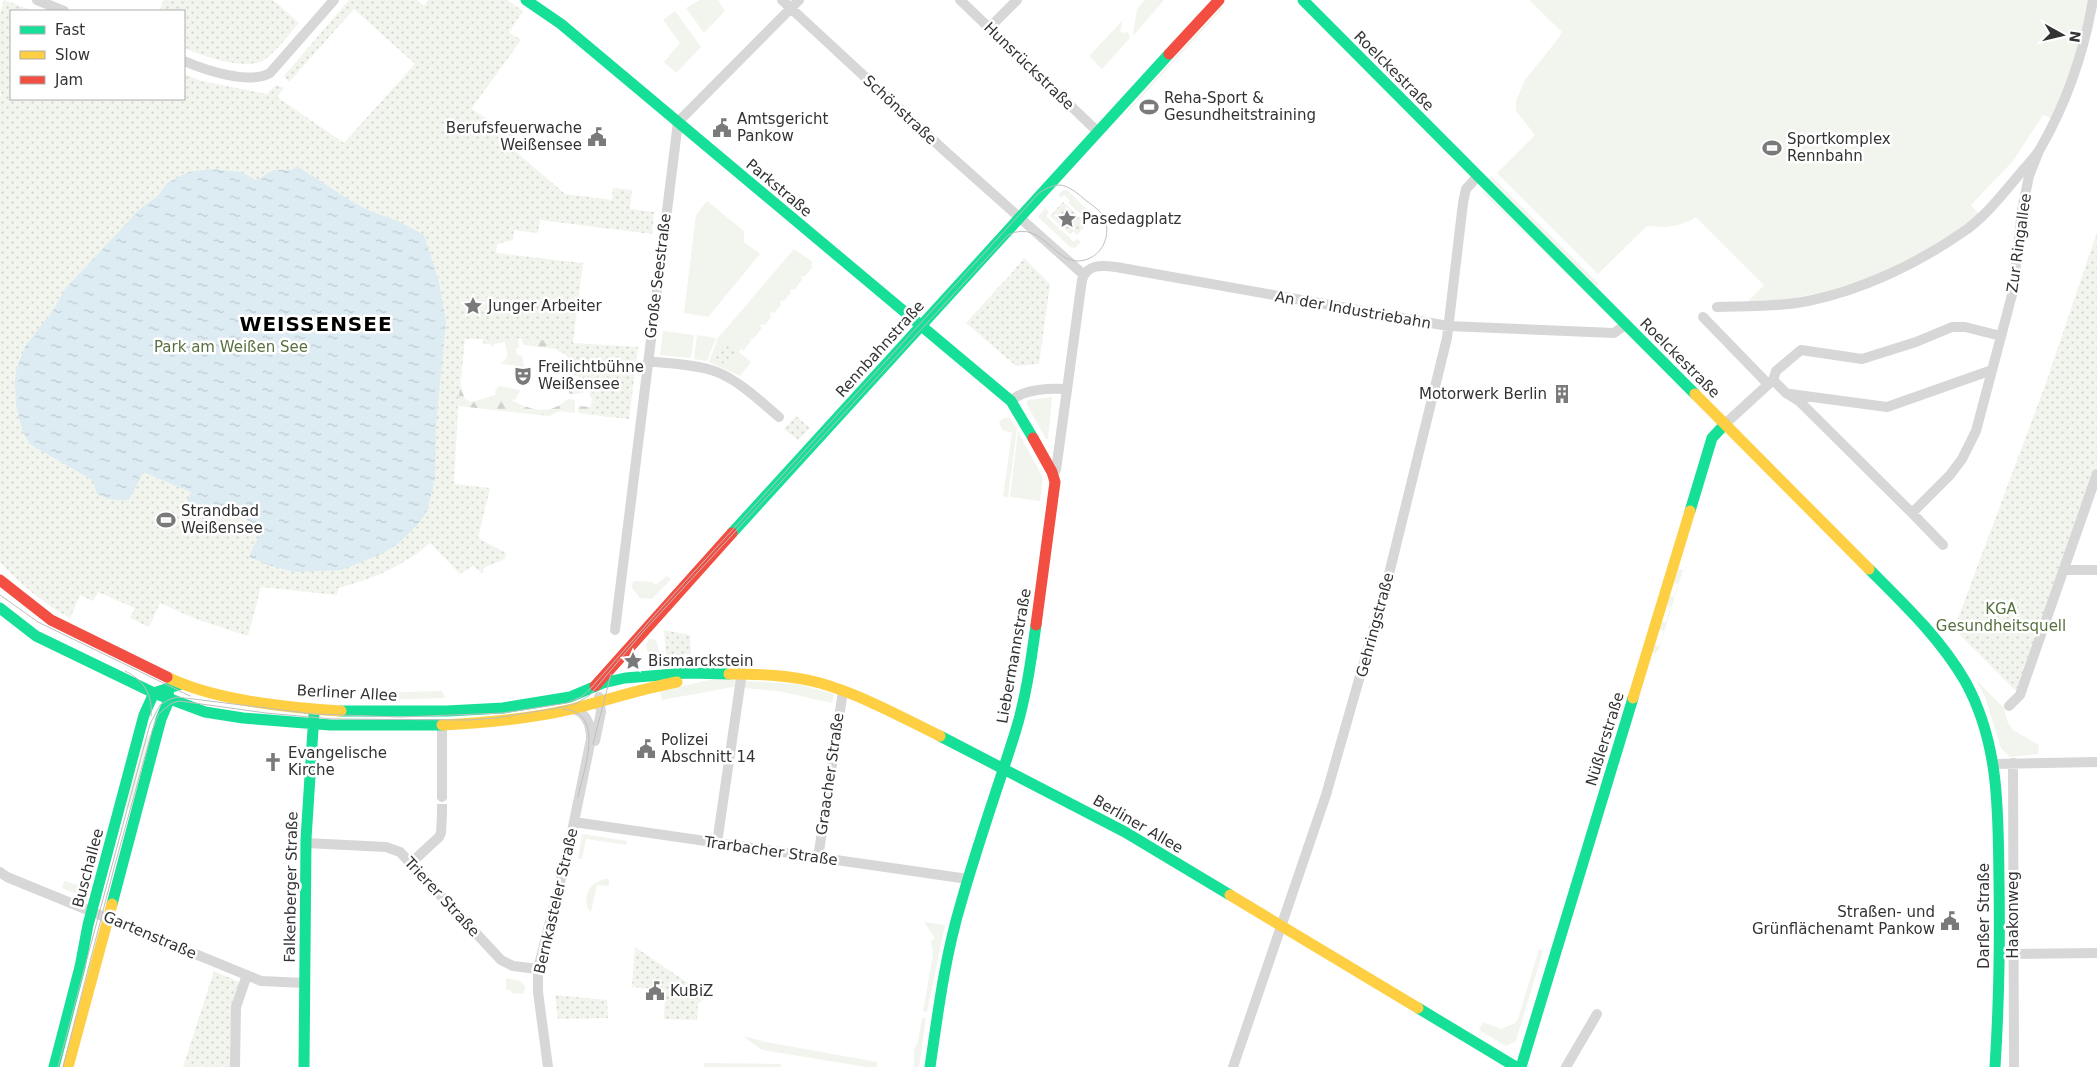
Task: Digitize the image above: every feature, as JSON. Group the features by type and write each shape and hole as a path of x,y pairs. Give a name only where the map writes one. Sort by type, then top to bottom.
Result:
{"main road":[{"name":"Parkstraße","path":"526,0 561,24 920,327 1011,401 1020,413 1052,472"},
{"name":"Rennbahnstraße","path":"559,711 577,703 595,686 636,638 1219,0"},
{"name":"Roelckestraße","path":"1303,0 1927,627 1962,674 1986,732 1994,764"},
{"name":"Nüßlerstraße","path":"1521,1067 1712,438 1725,424"},
{"name":"Liebermannstraße","path":"930,1067 942,988 968,879 1015,732 1030,666 1055,482 1052,472"},
{"name":"Berliner Allee","path":"0,580 51,620 181,684 231,696 315,709 379,711 494,708 570,697 613,680 646,675 742,672 796,678 843,691 1002,768 1125,832 1516,1067"},
{"name":"Berliner Allee","path":"0,608 36,636 154,693 168,694 224,716 314,724 442,725 496,723 572,709 643,688 718,673"},
{"path":"68,1067 168,694 161,674"},
{"path":"168,694 181,684"},
{"name":"Buschallee","path":"54,1067 92,911 144,715 154,693"},
{"name":"Falkenberger Straße","path":"304,1067 306,843 315,709"},
{"name":"Darßer Straße","path":"1994,764 1999,904 1999,992 1994,1067"}],"street":[{"path":"37,0 62,10"},
{"path":"185,61 202,69 258,78 270,72 334,0"},
{"name":"Schönstraße","path":"782,0 953,158 1021,217"},
{"path":"678,122 798,0"},
{"name":"Hunsrückstraße","path":"960,0 1098,132"},
{"path":"989,28 1017,0"},
{"name":"Zur Ringallee","path":"1912,513 1950,475 1970,447 1982,411 2013,291 2022,210 2029,176 2062,105 2075,70 2093,0"},
{"name":"Große Seestraße","path":"615,630 678,122"},
{"name":"Zur Ringallee","path":"1717,307 1781,305 1808,301 1862,285 1917,260 1969,227 2009,188 2039,151"},
{"name":"Gehringstraße","path":"1233,1067 1326,794 1383,598 1437,384 1448,326 1466,189 1478,176"},
{"path":"1021,217 1084,275"},
{"name":"An der Industriebahn","path":"1084,275 1089,269 1104,266 1448,326 1614,333 1625,325"},
{"name":"Liebermannstraße","path":"1052,472 1056,470 1066,389 1084,275"},
{"path":"1702,317 1771,382 1799,401 1943,545"},
{"path":"1725,424 1771,382 1776,371 1801,350 1862,360 1916,342 1952,327 1966,327 2002,336"},
{"path":"648,361 717,372 737,382 779,417"},
{"path":"1786,393 1887,407 1992,370"},
{"path":"1011,401 1022,394 1057,388 1066,389"},
{"path":"2009,706 2020,695 2097,474"},
{"path":"2064,570 2097,570"},
{"path":"717,843 742,672"},
{"name":"Bernkasteler Straße","path":"587,766 594,747 601,715 600,701 595,686"},
{"name":"Graacher Straße","path":"818,858 843,691"},
{"name":"Bernkasteler Straße","path":"548,1067 538,992 538,969 591,745 591,727 585,716 572,709"},
{"path":"442,725 442,798"},
{"path":"1994,764 2097,762"},
{"name":"Haakonweg","path":"2013,763 2014,1067"},
{"path":"411,863 439,837 442,814"},
{"name":"Trarbacher Straße","path":"574,822 968,879"},
{"name":"Trierer Straße","path":"306,843 394,849 400,852 500,960 512,966 538,969"},
{"name":"Gartenstraße","path":"0,872 7,877 267,983 305,983"},
{"path":"2013,954 2097,953"},
{"path":"235,1067 236,1007 247,975"},
{"path":"1566,1067 1597,1014"}],"green space":[{"name":"Park am Weißen See","path":"4,0 31,10 10,10 10,100 185,100 185,74 201,81 267,94 276,85 284,88 277,97 344,143 415,64 354,9 289,82 284,76 349,0 417,0 424,6 428,0 507,0 523,11 509,32 521,40 471,109 517,137 515,151 565,194 612,200 613,188 632,190 630,209 654,212 652,234 540,220 538,233 514,230 513,240 497,244 496,253 583,263 573,343 638,347 629,419 592,415 594,401 591,381 573,361 552,343 535,338 489,339 489,344 483,344 483,339 465,339 458,406 454,484 490,488 478,538 506,553 505,559 485,567 482,573 473,566 460,574 430,543 387,571 338,588 337,595 261,587 248,636 196,619 160,603 149,627 130,618 135,608 98,592 93,601 80,595 70,618 51,606 24,586 0,562 0,98 2,94 0,92 0,13"},
{"path":"164,0 273,0 299,23 267,58 250,64 238,64 185,48 185,10 159,10"},
{"path":"700,0 718,0 725,11 704,33 686,8"},
{"path":"1145,0 1164,0 1133,36 1137,9"},
{"name":"Sportkomplex Rennbahn","path":"1529,0 2091,0 2082,41 2053,119 2043,115 2013,161 1971,205 1979,214 1928,251 1870,278 1807,296 1745,304 1764,285 1696,217 1685,223 1673,226 1647,226 1598,274 1497,173 1535,135 1516,111 1516,101 1525,80 1562,32"},
{"path":"1222,6 1223,8 1127,113 1126,112"},
{"path":"675,11 701,47 676,73 664,62 680,43 663,20"},
{"path":"1123,20 1120,31 1128,32 1130,38 1102,69 1089,56"},
{"path":"1491,176 1599,284 1594,287 1489,178"},
{"path":"1063,190 1067,190 1094,216 1090,222 1068,203 1070,201 1064,195 1061,198 1058,195"},
{"path":"1485,192 1588,295 1483,193"},
{"path":"707,201 744,231 744,242 760,254 708,317 684,313 696,215"},
{"path":"1063,202 1087,224 1077,235 1073,231 1070,234 1050,216"},
{"path":"1045,208 1049,212 1046,216 1074,242 1077,239 1081,242 1075,248 1070,247 1038,217"},
{"name":"KGA Gesundheitsquell","path":"2097,232 2097,466 2018,693 1954,629 2046,383"},
{"path":"794,249 813,262 811,265 813,267 805,276 801,277 802,280 794,290 792,289 784,301 780,302 781,305 774,313 770,314 771,317 765,325 762,324 760,326 762,328 754,338 749,339 751,341 743,351 741,349 739,352 751,362 740,376 709,362 718,338"},
{"path":"1024,258 1050,284 1039,364 1016,366 966,323"},
{"path":"537,329 572,359 555,349 523,345 521,336"},
{"path":"517,331 519,348 516,349 517,355 522,356 524,367 502,364 507,356 505,342 494,344 493,348 488,341 488,336"},
{"path":"663,331 694,335 691,358 660,355"},
{"path":"697,335 716,338 707,361 694,359"},
{"path":"726,344 736,352 725,365 715,357"},
{"path":"576,364 592,387 594,399 592,415 578,413 578,406 591,407 592,398 590,397 589,389 584,389 583,393 569,393 569,387 583,386 583,378 569,374"},
{"path":"460,384 465,399 472,402 498,394 533,409 540,410 556,407 569,399 575,400 575,413 560,411 549,416 458,406"},
{"path":"499,386 520,390 515,400 511,401 496,395 495,391"},
{"path":"1052,397 1048,439 1046,439 1026,403 1028,400"},
{"path":"796,416 810,428 798,440 784,429"},
{"path":"1004,418 1010,418 1017,428 1008,497 1003,496 1012,433 1002,430 999,422"},
{"path":"1018,431 1043,478 1040,501 1010,497"},
{"path":"1677,568 1683,570 1659,649 1655,654 1651,651 1653,645 1659,646 1664,631 1658,629 1661,621 1666,622 1671,607 1665,604 1668,596 1674,597 1678,584 1672,582"},
{"path":"667,576 671,579 652,599 640,598 632,588 633,581 657,584"},
{"path":"664,630 690,635 691,654 666,656"},
{"path":"650,639 656,640 661,659 651,659 645,645"},
{"path":"714,679 797,684 834,694 832,703 778,691 733,687 662,700 660,691"},
{"path":"1976,680 2004,708 2008,723 2013,730 2039,745 2038,754 2010,757 2001,748 1985,697"},
{"path":"442,691 445,698 373,700 374,693"},
{"path":"153,736 132,808 125,807 145,737"},
{"path":"582,834 627,841 626,845 586,839 582,859 578,859"},
{"path":"609,879 609,886 597,885 591,912 586,902 588,893 592,885"},
{"path":"64,881 89,888 86,898 62,888"},
{"path":"924,922 945,925 927,1012 923,1011 933,955 931,941 935,938"},
{"path":"635,947 698,990 705,998 698,1004 697,1020 664,1019 665,990 632,987"},
{"path":"1539,949 1543,951 1516,1041 1506,1046 1479,1030 1483,1022 1501,1029 1515,1023 1518,1019"},
{"path":"214,971 241,983 233,1067 183,1067"},
{"path":"506,978 520,981 525,986 524,994 511,993 511,990 506,990"},
{"path":"555,995 607,1000 608,1018 558,1019"},
{"path":"922,1018 926,1018 919,1067 914,1067 914,1050 918,1041"},
{"path":"743,1036 766,1042 877,1062 877,1067 866,1067 762,1050"},
{"path":"704,1063 781,1064 781,1067 704,1067"}],"water":[{"path":"297,166 351,201 370,211 398,221 424,235 429,252 431,251 439,282 446,322 436,424 435,479 427,511 419,523 398,544 379,555 341,570 296,572 271,566 249,557 263,527 219,507 211,523 183,510 191,492 143,472 129,500 113,500 97,494 93,481 29,443 22,429 16,406 16,370 26,345 52,312 66,288 140,209 158,196 167,183 189,172 211,169 241,172 256,180 274,170 292,170"}],"tunnel":[{"path":"442,797 442,814"}],"tram line":[{"path":"58,1067 150,724 160,705 177,697 314,714 400,717 503,713 567,703 581,697 1039,193 1051,186 1057,185 1070,188 1101,213 1107,227 1104,244 1092,257 1080,261 1069,259 1060,254 1032,233 1021,231 1008,235 642,633 590,695 577,703 496,718 469,720 333,719 266,713 180,701 172,703 163,710 158,715 152,731 114,868 63,1067"},
{"path":"0,595 38,622 190,696"},
{"path":"125,671 137,679 146,689 149,695 151,716"},
{"path":"593,744 611,674"},
{"path":"563,709 576,713 585,720 588,731 587,759 578,797"}],"traffic: fast":[{"path":"526,0 561,24 1011,401 1033,438"},
{"path":"1303,0 1695,394"},
{"path":"732,533 1169,54"},
{"path":"1690,511 1712,438 1725,424"},
{"path":"1869,569 1921,622 1955,665 1965,681 1985,729 1995,779 1998,830 1999,951 1995,1067"},
{"path":"0,608 36,636 154,693 205,712 243,718 330,725 442,725"},
{"path":"930,1067 942,984 955,923 1019,720 1028,679 1036,625"},
{"path":"341,711 447,711 503,708 570,697 603,683 625,678 687,673 729,674"},
{"path":"54,1067 80,967 88,925 144,715 154,693 181,684"},
{"path":"112,904 161,719 169,700 168,689"},
{"path":"1521,1067 1633,698"},
{"path":"304,1067 306,839 314,714"},
{"path":"940,736 1125,832 1230,895"},
{"path":"1418,1008 1516,1067"}],"traffic: slow":[{"path":"1695,394 1869,569"},
{"path":"1633,698 1690,511"},
{"path":"729,674 797,678 820,683 866,700 940,736"},
{"path":"167,677 206,692 229,697 299,708 341,711"},
{"path":"442,725 524,718 572,709 677,682"},
{"path":"1230,895 1418,1008"},
{"path":"68,1067 112,904"}],"traffic: jam":[{"path":"1169,54 1219,0"},
{"path":"1033,438 1052,472 1055,482 1036,625"},
{"path":"595,686 732,533"},
{"path":"0,580 51,620 167,677"}],"place":[{"name":"Reha-Sport & Gesundheitstraining","path":"1149,107"},
{"name":"Amtsgericht Pankow","path":"722,128"},
{"name":"Berufsfeuerwache Weißensee","path":"597,137"},
{"name":"Sportkomplex Rennbahn","path":"1772,148"},
{"name":"Pasedagplatz","path":"1067,219"},
{"name":"Junger Arbeiter","path":"473,306"},
{"name":"Freilichtbühne Weißensee","path":"523,376"},
{"name":"Motorwerk Berlin","path":"1562,394"},
{"name":"Strandbad Weißensee","path":"166,520"},
{"name":"Bismarckstein","path":"633,661"},
{"name":"Polizei Abschnitt 14","path":"646,749"},
{"name":"Evangelische Kirche","path":"273,762"},
{"name":"Straßen- und Grünflächenamt Pankow","path":"1950,921"},
{"name":"KuBiZ","path":"655,991"}],"district":[{"name":"WEISSENSEE","path":"316,324"}]}
